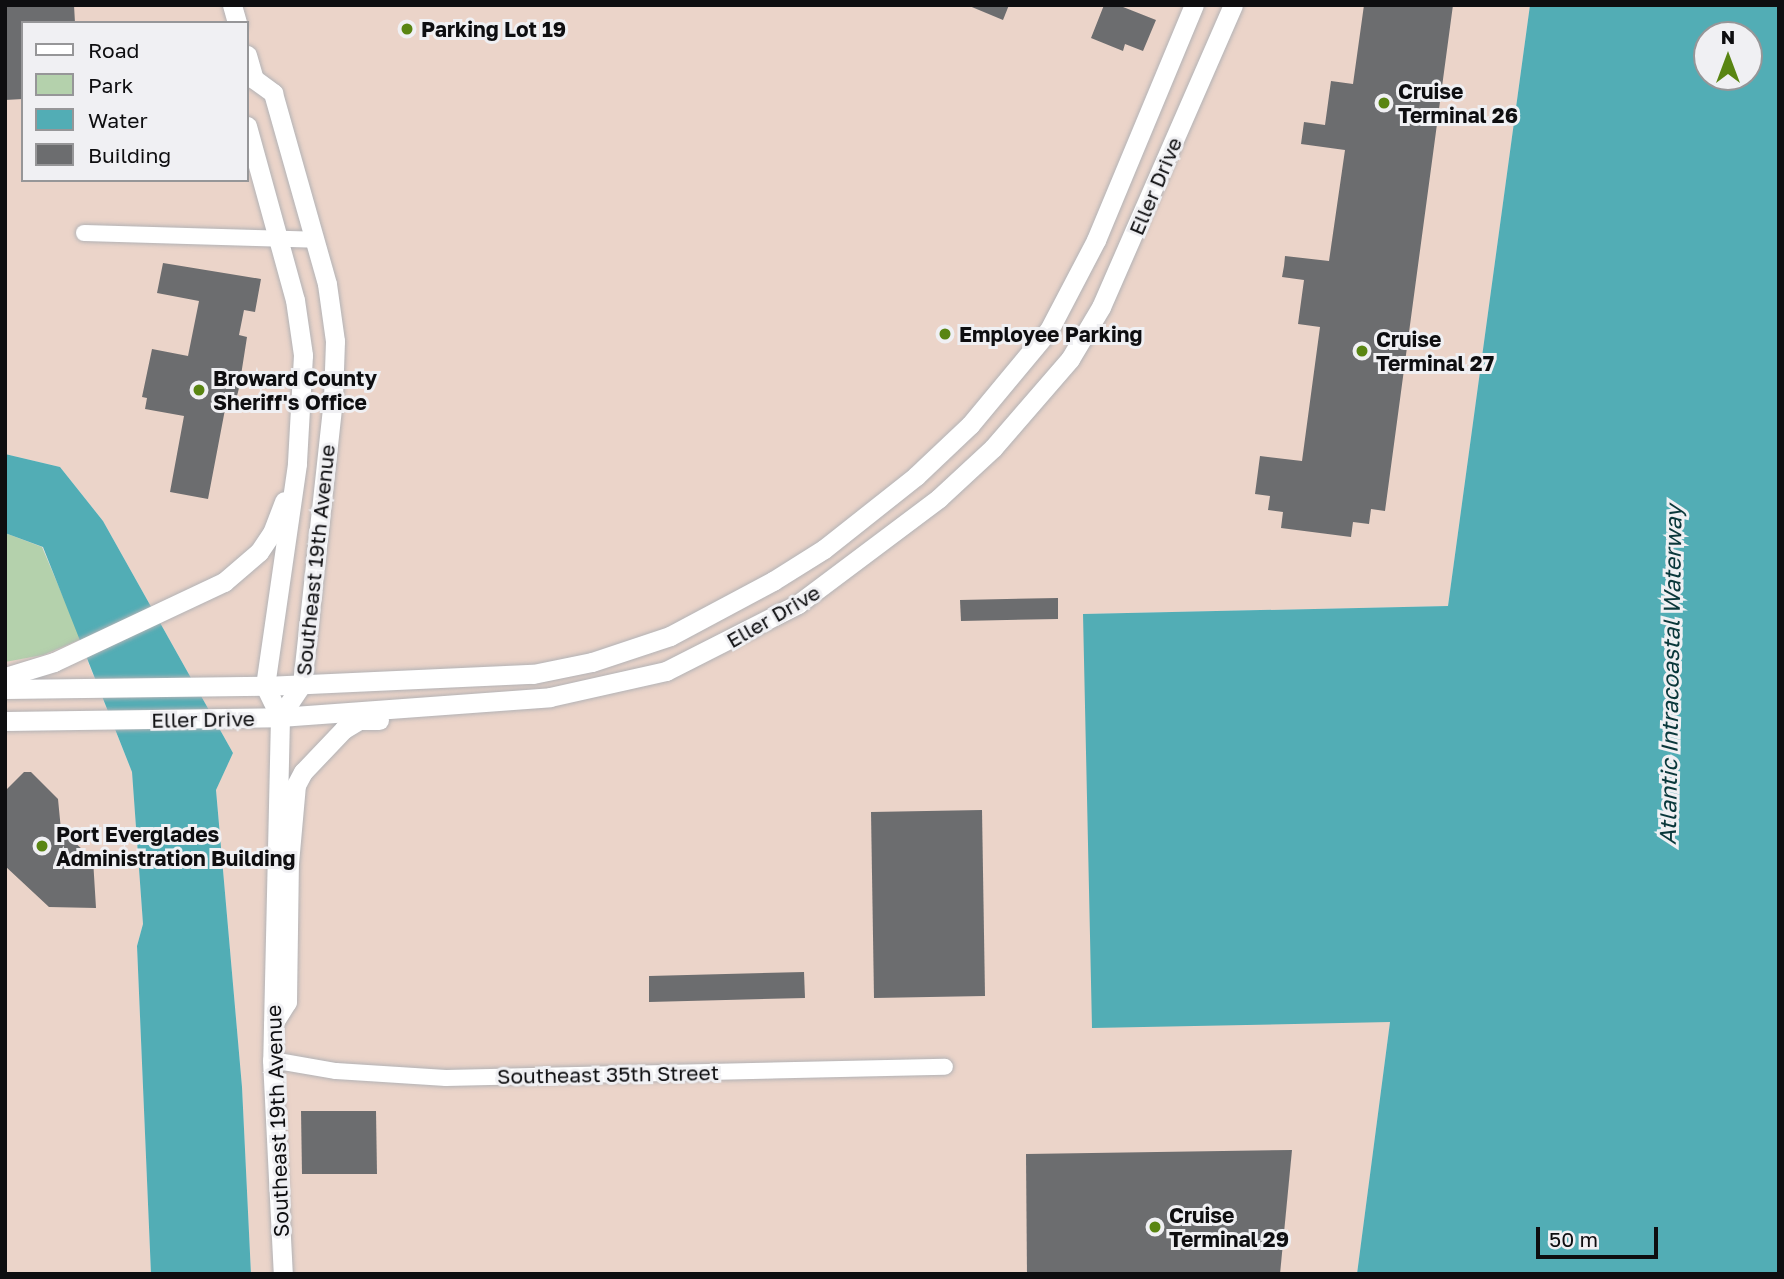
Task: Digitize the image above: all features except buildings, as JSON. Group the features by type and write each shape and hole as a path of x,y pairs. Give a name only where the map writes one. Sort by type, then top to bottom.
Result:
{"street":[{"name":"Eller Drive","path":"5,689 265,685 488,677 592,662 670,636 722,610 824,549 870,514 970,425 1049,330 1096,240 1194,5"},
{"name":"Eller Drive","path":"5,721 220,720 366,708 466,705 550,698 635,680 692,660 798,604 939,498 1032,405 1070,359 1101,307 1233,5"},
{"name":"Southeast 19th Avenue","path":"248,65 250,86 273,93 316,240 332,312 335,370 302,684 280,717"},
{"name":"Southeast 19th Avenue","path":"248,130 295,300 303,355 297,464 265,685 280,717 272,1060 283,1274"},
{"path":"84,233 316,240"},
{"path":"5,677 77,652 224,582 259,551 272,533 297,464"},
{"path":"272,1025 287,1002 293,804 303,772 359,720 416,720 466,705"},
{"name":"Southeast 35th Street","path":"272,1060 335,1071 446,1078 945,1067"}],"shaded area":[{"path":"5,5 1530,5 1448,606 1084,614 1390,1022 1357,1274 251,1274 242,1087 216,789 233,753 103,521 60,467 5,454"},
{"path":"5,533 42,547 132,772 143,924 137,946 151,1274 5,1274"}],"green space":[{"path":"5,533 42,547 81,639 43,655 5,662"}],"water":[{"name":"Atlantic Intracoastal Waterway","path":"1530,5 1779,5 1779,1274 1357,1274 1390,1022 1092,1028 1083,614 1448,606"},
{"path":"5,454 60,467 103,521 233,753 216,790 242,1087 251,1274 151,1274 137,946 143,924 132,772 43,547 5,533"}],"place":[{"name":"Parking Lot 19","path":"407,29"},
{"name":"Cruise Terminal 26","path":"1384,103"},
{"name":"Employee Parking","path":"945,334"},
{"name":"Cruise Terminal 27","path":"1362,351"},
{"name":"Broward County Sheriff's Office","path":"199,390"},
{"name":"Port Everglades Administration Building","path":"42,846"},
{"name":"Cruise Terminal 29","path":"1155,1227"}]}
